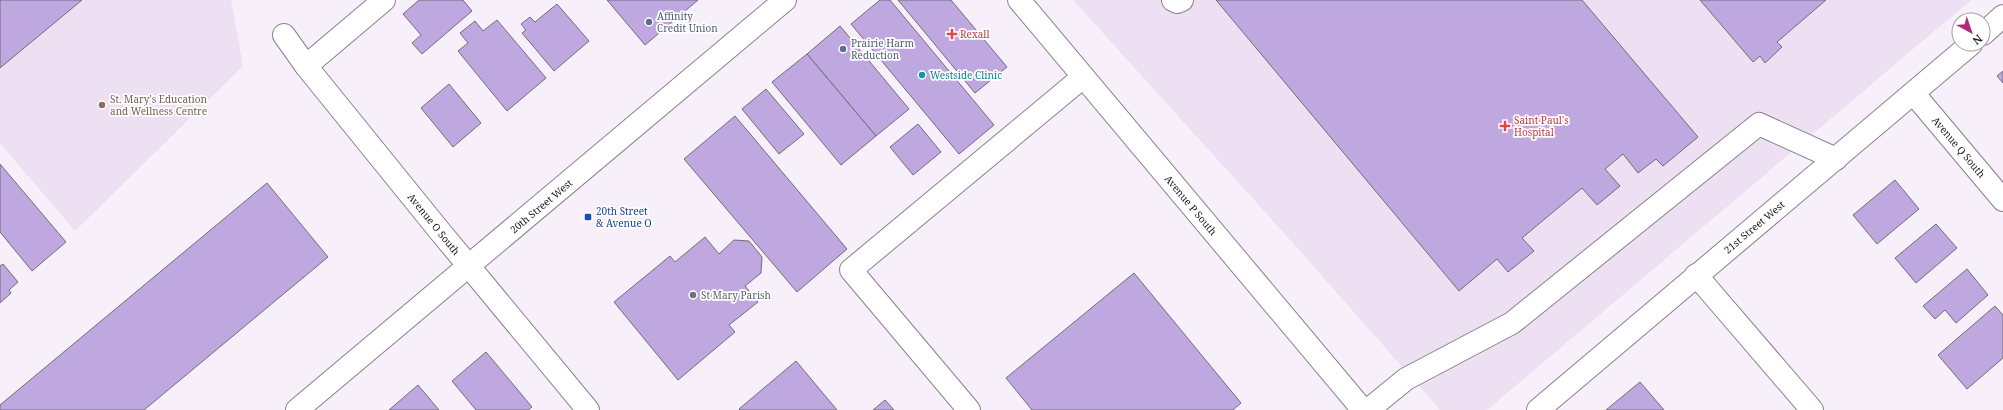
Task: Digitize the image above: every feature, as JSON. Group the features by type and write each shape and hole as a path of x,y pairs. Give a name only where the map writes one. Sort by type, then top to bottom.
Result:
{"street":[{"path":"306,66 384,0"},
{"name":"20th Street West","path":"298,410 784,0"},
{"name":"Avenue P South","path":"1019,0 1363,410"},
{"path":"1173,0 1177,2 1182,0"},
{"path":"1991,27 2003,16"},
{"name":"Avenue O South","path":"284,35 306,66 469,267 588,410"},
{"name":"21st Street West","path":"1538,410 1962,52"},
{"path":"969,410 851,270 1083,78"},
{"name":"Avenue Q South","path":"1914,94 2003,200"},
{"path":"1368,410 1406,379 1512,323 1759,124 1836,159"},
{"path":"1696,275 1812,410"}],"shaded area":[{"name":"St. Mary's Education and Wellness Centre","path":"0,0 231,0 243,66 75,231 0,143"},
{"name":"Saint Paul's Hospital","path":"1073,0 1971,0 1957,12 1951,12 1951,17 1487,410 1440,410 1302,253"}],"building":[{"path":"0,0 82,0 0,68"},
{"path":"419,0 463,0 472,11 422,54 412,43 421,35 403,14"},
{"name":"Affinity Credit Union","path":"607,0 698,0 645,45"},
{"name":"Westside Clinic","path":"880,0 890,0 994,125 959,154 851,24"},
{"name":"Rexall","path":"898,0 951,0 1007,67 975,93"},
{"path":"1216,0 1582,0 1698,137 1663,166 1656,159 1638,173 1623,154 1605,169 1620,186 1597,205 1582,188 1522,238 1534,251 1508,272 1497,259 1459,291"},
{"path":"1700,0 1826,0 1777,42 1782,47 1765,63 1760,56 1753,62"},
{"path":"557,4 589,41 554,71 522,33 526,30 521,24 530,17 535,22"},
{"path":"497,20 546,78 507,111 458,51 468,43 460,33 475,21 483,31"},
{"path":"840,26 909,109 876,136 807,54"},
{"path":"807,54 876,136 841,165 772,82"},
{"path":"2003,71 2003,83 1997,76"},
{"path":"449,84 481,123 453,147 421,108"},
{"path":"766,89 804,134 779,154 742,109"},
{"path":"735,116 847,249 797,292 684,159"},
{"path":"918,124 941,152 913,175 890,147"},
{"path":"0,164 66,242 32,271 0,232"},
{"path":"1895,180 1919,209 1877,244 1853,215"},
{"path":"267,183 328,257 144,410 0,410 0,405"},
{"path":"1936,224 1957,248 1916,283 1895,258"},
{"path":"705,237 719,254 734,240 749,241 762,257 761,273 745,286 758,302 729,325 735,332 678,380 614,302 670,256 675,262"},
{"path":"3,264 18,282 9,290 11,293 0,303 0,266"},
{"path":"1967,269 1988,295 1956,323 1945,310 1935,319 1923,306"},
{"path":"1134,273 1241,403 1233,410 1032,410 1006,378"},
{"path":"1995,306 2003,315 2003,358 1967,389 1938,355"},
{"path":"486,352 532,407 528,410 476,410 452,381"},
{"path":"796,361 837,410 739,409"},
{"path":"1640,382 1664,410 1606,410"},
{"path":"418,385 439,410 389,410"},
{"path":"885,400 894,410 873,410"}],"place":[{"name":"Affinity Credit Union","path":"649,22"},
{"name":"Rexall","path":"952,34"},
{"name":"Prairie Harm Reduction","path":"843,49"},
{"name":"Westside Clinic","path":"922,75"},
{"name":"St. Mary's Education and Wellness Centre","path":"102,105"},
{"name":"Saint Paul's Hospital","path":"1505,126"},
{"name":"20th Street & Avenue O","path":"588,217"},
{"name":"St Mary Parish","path":"693,295"}]}
